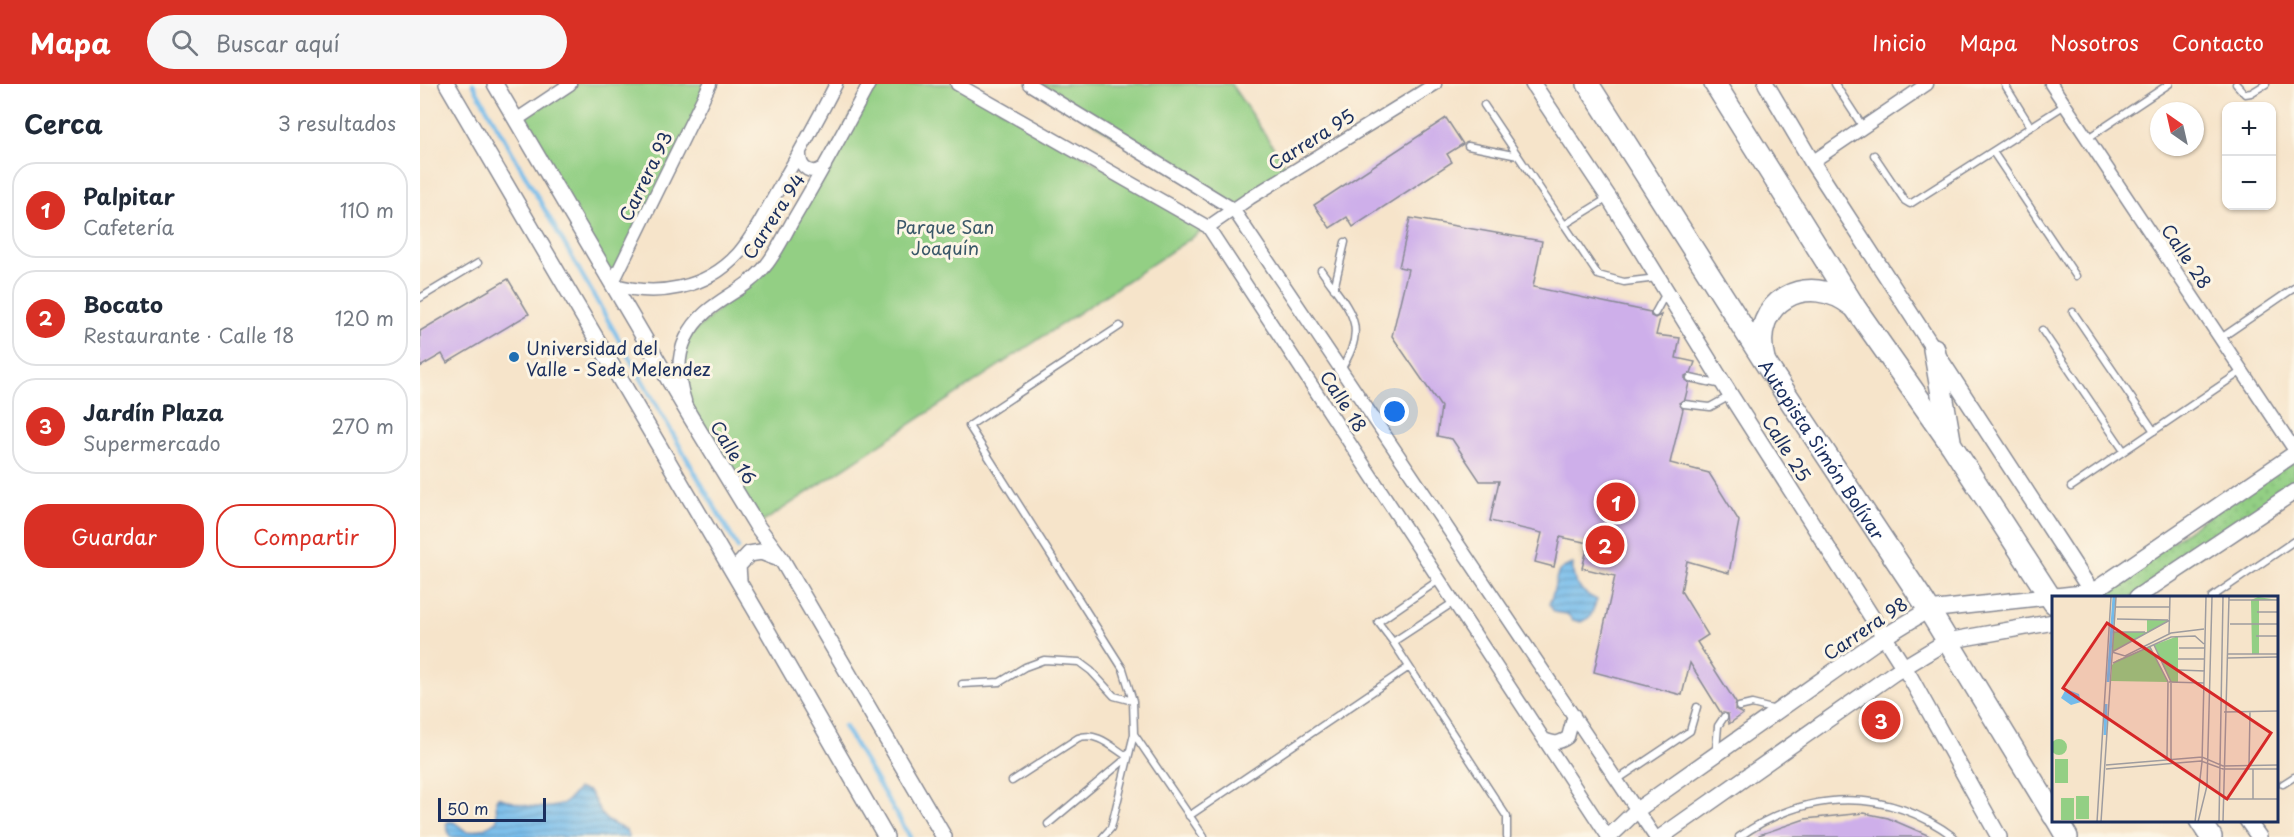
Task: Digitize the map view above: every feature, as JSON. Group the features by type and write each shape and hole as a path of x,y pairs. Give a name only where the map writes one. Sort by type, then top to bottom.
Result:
{"highway":[{"name":"Autopista Simón Bolívar","path":"1588,84 1768,367 1929,610 2052,813"},
{"path":"1715,84 1857,309 1952,447 2052,600"},
{"path":"1768,367 1762,349 1763,329 1771,311 1786,298 1804,290 1821,290 1842,298 1857,309"},
{"path":"1934,349 1952,447"},
{"path":"2058,822 2067,837"},
{"path":"2201,822 2211,837"}],"street":[{"path":"447,84 886,837"},
{"name":"Calle 16","path":"495,84 690,416 757,526 782,560 944,837"},
{"path":"516,120 570,84"},
{"name":"Carrera 93","path":"612,284 710,84"},
{"name":"Carrera 94","path":"612,284 645,292 670,290 693,284 717,272 738,254 800,152 836,84"},
{"name":"Carrera 94","path":"690,416 680,377 680,360 686,339 697,320 714,304 752,279 766,266 826,166 869,84"},
{"name":"Calle 18","path":"957,84 1208,227 1609,837"},
{"name":"Calle 18","path":"1029,84 1233,209 1656,837"},
{"name":"Carrera 95","path":"1208,227 1233,209 1435,84"},
{"name":"Calle 25","path":"1533,84 1608,198 1884,636 1999,837"},
{"path":"1766,84 1812,162 2094,595"},
{"path":"1812,162 1927,84"},
{"name":"Calle 28","path":"2051,84 2294,449"},
{"path":"800,152 800,161 804,168 811,172 819,171 826,166"},
{"name":"Carrera 98","path":"2094,595 2294,454"},
{"path":"2138,596 2294,492"},
{"path":"767,630 738,578 738,570 743,559 753,552 761,552 782,560"},
{"name":"Carrera 98","path":"1609,837 1637,810 1884,636 1929,610 2052,600"},
{"path":"1661,837 1903,667 1947,641 2052,622"},
{"path":"1544,739 1555,743 1562,742 1568,737 1574,716"},
{"path":"2248,822 2259,837"}],"lane":[{"path":"1835,84 1863,127"},
{"path":"2087,138 2169,84"},
{"path":"2236,84 2245,94 2265,84"},
{"path":"2005,85 2031,127"},
{"path":"1484,105 1598,275 1624,282 1657,278"},
{"path":"1874,155 1905,201 1910,204 2065,105"},
{"path":"1468,146 1518,156"},
{"path":"1993,152 2076,276"},
{"path":"1564,225 1608,198"},
{"path":"1334,290 1345,242"},
{"path":"420,298 478,263"},
{"path":"1320,270 1351,316 1357,332 1352,354 1341,369"},
{"path":"2220,338 2294,288"},
{"path":"1655,313 1666,293"},
{"path":"2073,312 2154,431"},
{"path":"1103,837 1111,828 1134,734 1133,701 1123,669 969,426 1120,326"},
{"path":"2042,330 2124,452"},
{"path":"2071,487 2242,371"},
{"path":"1684,404 1710,407 1728,391 1690,378"},
{"path":"2213,596 2294,541"},
{"path":"1440,580 1378,622 1507,817 1508,837"},
{"path":"1393,642 1454,602"},
{"path":"962,684 1000,682 1024,667 1044,660 1079,662 1091,671 1114,696 1133,701"},
{"path":"1190,816 1409,667"},
{"path":"1739,707 1752,704 1779,711"},
{"path":"1617,780 1690,731 1697,707"},
{"path":"1715,755 1718,726 1724,717"},
{"path":"1134,734 1204,837"},
{"path":"1012,781 1078,738 1087,735 1099,738 1128,757"},
{"path":"1048,824 1128,757"},
{"path":"2283,784 2294,777"},
{"path":"1738,837 1773,817 1842,799 1865,800 1898,807 1935,823 1954,837"}],"green space":[{"path":"570,84 710,84 612,284 516,120"},
{"name":"Parque San Joaquín","path":"869,84 957,84 1208,227 757,526 682,392 686,339 766,266"},
{"path":"1029,84 1231,84 1291,173 1233,209"},
{"path":"2294,454 2294,492 2138,596 2096,596"}],"water":[{"path":"1573,564 1575,582 1586,594 1597,600 1590,617 1581,622 1573,620 1567,614 1554,612 1549,604 1558,573"},
{"path":"578,789 589,791 605,819 626,830 629,837 450,837 446,824 449,821 467,832 483,828 497,820 496,800 498,797 533,807 552,807 568,800"}],"building":[{"path":"1446,118 1463,144 1447,154 1452,162 1353,227 1347,217 1330,228 1314,205"},
{"path":"1410,218 1542,241 1533,287 1650,312 1655,318 1661,315 1656,335 1680,338 1676,358 1695,362 1691,373 1685,376 1685,380 1689,383 1685,399 1679,403 1683,409 1670,463 1709,473 1739,521 1729,573 1687,561 1681,591 1708,635 1697,642 1736,703 1735,710 1743,714 1729,724 1728,714 1721,713 1690,663 1682,695 1594,672 1615,576 1582,568 1589,543 1560,537 1554,567 1535,562 1542,533 1490,521 1499,481 1480,481 1452,439 1437,436 1441,407 1392,336 1408,269 1399,267"},
{"path":"508,279 529,314 447,363 442,354 420,367 420,331"},
{"path":"1864,813 1888,818 1932,837 1759,837 1759,835 1805,819"}],"waterway":[{"path":"473,84 738,548"},
{"path":"844,726 910,837"}],"place":[{"name":"Universidad del Valle - Sede Melendez","path":"514,357"},
{"name":"Palpitar","path":"1616,502"},
{"name":"Bocato","path":"1605,545"},
{"name":"Jardín Plaza","path":"1881,720"}]}
